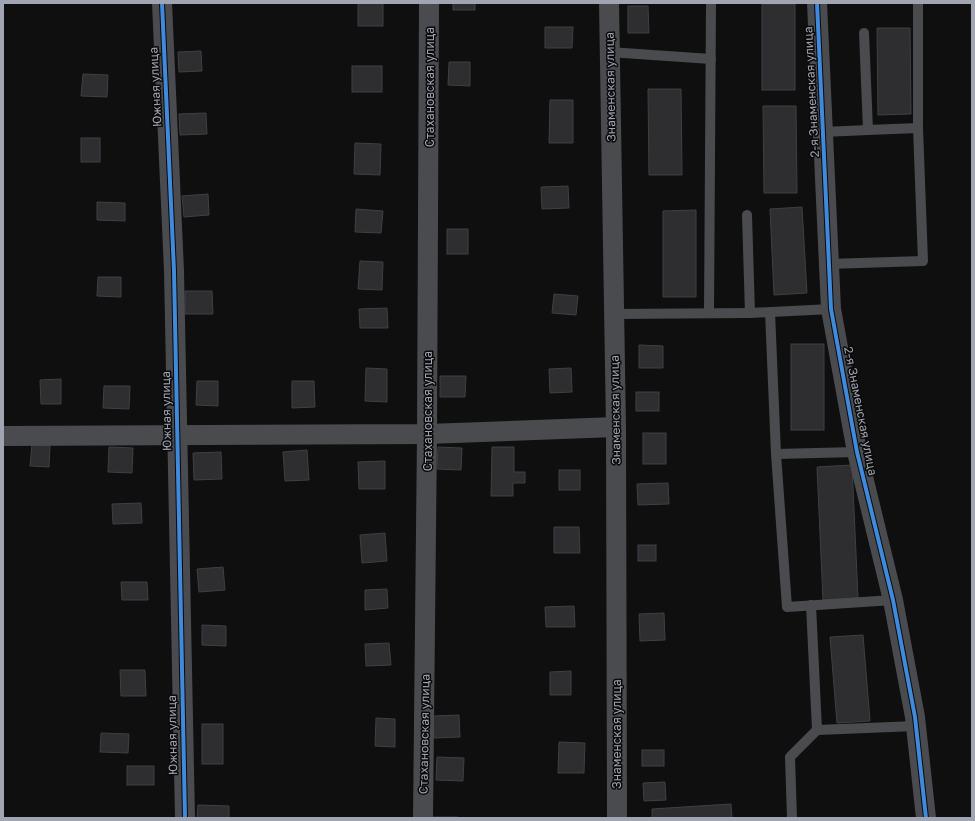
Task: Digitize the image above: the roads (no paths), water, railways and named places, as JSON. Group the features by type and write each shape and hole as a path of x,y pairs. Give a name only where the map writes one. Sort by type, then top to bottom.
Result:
{"street":[{"name":"Южная улица","path":"162,3 174,271 176,434 185,818"},
{"name":"Стахановская улица","path":"423,818 428,434 429,3"},
{"name":"Знаменская улица","path":"609,3 616,427 617,818"},
{"name":"2-я Знаменская улица","path":"817,3 831,309 857,452 893,600 916,726 926,818"},
{"path":"3,436 428,434 616,427"}],"lane":[{"path":"709,313 711,3"},
{"path":"828,264 923,261 918,128 918,3"},
{"path":"864,33 868,130"},
{"path":"609,52 711,59"},
{"path":"823,132 918,128"},
{"path":"748,215 750,313"},
{"path":"614,314 750,313 831,309"},
{"path":"770,312 776,454 787,607 893,600"},
{"path":"776,454 857,452"},
{"path":"810,605 817,730"},
{"path":"792,818 790,757 817,730 916,726"}]}
